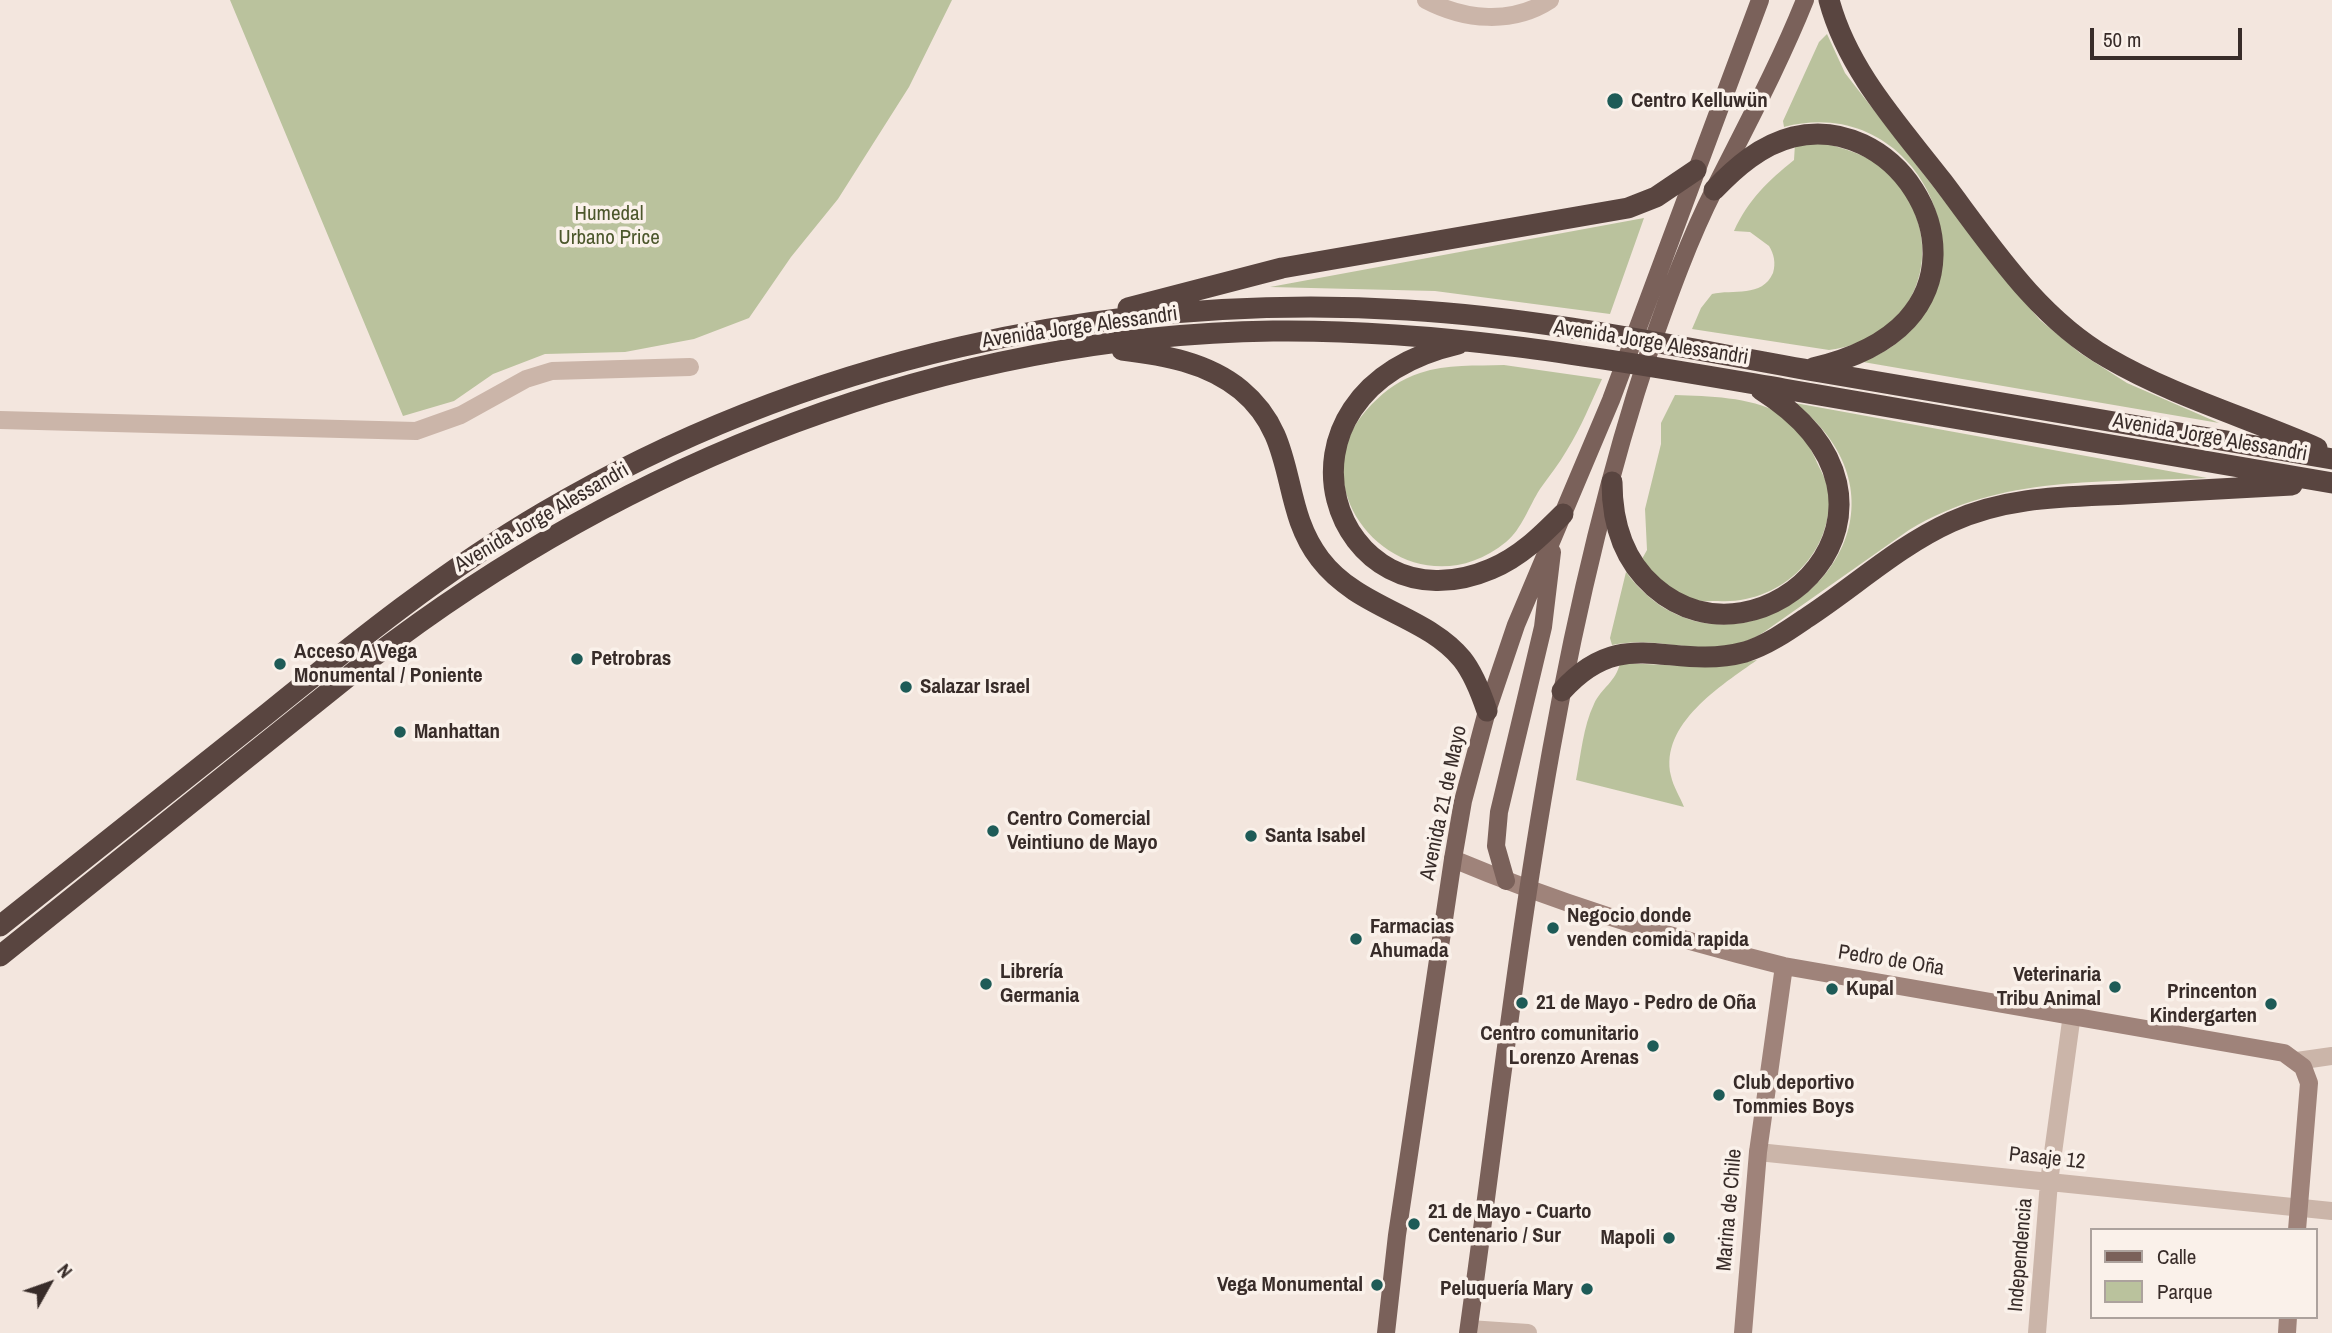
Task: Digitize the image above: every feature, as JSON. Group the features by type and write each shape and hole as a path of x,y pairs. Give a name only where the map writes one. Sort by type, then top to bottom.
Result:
{"highway":[{"path":"1829,0 1842,40 1867,84 2013,274 2047,312 2086,344 2130,370 2332,457"},
{"path":"1714,190 1762,149 1791,137 1821,134 1853,139 1875,150 1895,165 1918,194 1931,229 1933,246 1929,279 1916,307 1898,329 1869,348 1831,364 1808,369"},
{"path":"1079,324 1241,276 1628,208 1656,197 1696,170"},
{"name":"Avenida Jorge Alessandri","path":"0,926 378,625 485,549 594,484 718,426 863,372 964,345 1079,324 1210,310 1344,307 1477,316 1605,334 2332,457"},
{"name":"Avenida Jorge Alessandri","path":"0,956 388,645 474,584 571,524 677,469 804,418 964,371 1096,346 1267,331 1375,333 1470,341 1687,372 2331,483"},
{"path":"1470,341 1429,353 1394,369 1368,389 1348,413 1336,440 1332,469 1345,519 1364,548 1389,570 1405,577 1438,582 1475,576 1509,561 1563,514"},
{"path":"1096,346 1191,363 1227,380 1254,402 1281,445 1297,515 1320,560 1362,597 1436,637 1460,656 1469,667 1487,711"},
{"path":"1612,482 1612,510 1629,558 1649,583 1676,603 1707,613 1738,614 1770,603 1801,583 1824,557 1838,524 1841,497 1836,470 1825,451 1798,417 1771,396 1746,383"},
{"path":"1562,691 1583,669 1612,654 1633,652 1707,657 1759,646 1812,615 1930,533 1996,506 2048,498 2331,483"}],"main road":[{"name":"Avenida 21 de Mayo","path":"1386,1333 1397,1235 1453,859 1464,801 1487,711 1516,625 1611,400 1760,0"},
{"path":"1469,1331 1528,890 1577,615 1651,348 1714,190 1773,76 1805,0"},
{"path":"1506,881 1496,845 1499,812 1543,626 1553,538"}],"street":[{"path":"1426,0 1461,15 1482,17 1525,12 1550,0"},
{"path":"0,420 416,431 461,415 526,379 552,371 690,367"},
{"name":"Pedro de Oña","path":"1453,859 1528,890 1711,948 1783,966 2277,1051 2297,1061 2332,1056"},
{"name":"Marina de Chile","path":"1743,1333 1758,1152 1783,966"},
{"name":"Independencia","path":"2037,1333 2049,1182 2072,1014"},
{"path":"2297,1061 2309,1083 2297,1228"},
{"name":"Pasaje 12","path":"1758,1152 2332,1210"},
{"path":"1469,1331 1528,1333"}],"green space":[{"name":"Humedal Urbano Price","path":"230,0 952,0 909,87 838,199 791,257 749,318 694,339 625,352 545,354 493,374 454,401 403,416"},
{"path":"1827,34 1845,73 2040,320 2080,353 2127,383 2219,423 1863,362 1908,334 1934,295 1942,252 1935,208 1913,169 1880,139 1836,124 1784,127 1783,121 1819,42"},
{"path":"1823,143 1852,151 1879,165 1894,178 1911,204 1920,232 1922,259 1916,285 1904,309 1885,328 1860,342 1829,350 1692,329 1701,308 1712,294 1746,291 1768,281 1774,266 1769,246 1750,232 1734,231 1760,192 1794,160 1795,144"},
{"path":"1644,218 1610,314 1435,291 1270,287"},
{"path":"1504,365 1602,379 1572,442 1512,537 1469,562 1432,566 1398,556 1370,535 1351,506 1343,473 1349,438 1372,404 1406,378 1441,368"},
{"path":"1675,395 1729,398 1780,413 1792,421 1801,433 1823,475 1829,493 1828,516 1822,537 1798,572 1761,595 1740,600 1697,601 1670,587 1642,559 1647,550 1645,509 1661,444 1661,423"},
{"path":"1795,403 2207,478 2054,485 1980,499 1944,512 1909,530 1764,632 1745,642 1707,647 1631,642 1612,645 1610,638 1626,572 1670,611 1719,624 1768,616 1811,590 1840,551 1852,504 1839,453"},
{"path":"1757,660 1696,708 1674,739 1670,757 1671,776 1684,807 1576,780 1590,713 1620,663 1711,667"}],"place":[{"name":"Centro Kelluwün","path":"1615,101"},
{"name":"Petrobras","path":"577,659"},
{"name":"Acceso A Vega Monumental / Poniente","path":"280,664"},
{"name":"Salazar Israel","path":"906,687"},
{"name":"Manhattan","path":"400,732"},
{"name":"Centro Comercial Veintiuno de Mayo","path":"993,831"},
{"name":"Santa Isabel","path":"1251,836"},
{"name":"Negocio donde venden comida rapida","path":"1553,928"},
{"name":"Farmacias Ahumada","path":"1356,939"},
{"name":"Librería Germania","path":"986,984"},
{"name":"Veterinaria Tribu Animal","path":"2115,987"},
{"name":"Kupal","path":"1832,989"},
{"name":"21 de Mayo - Pedro de Oña","path":"1522,1003"},
{"name":"Princenton Kindergarten","path":"2271,1004"},
{"name":"Centro comunitario Lorenzo Arenas","path":"1653,1046"},
{"name":"Club deportivo Tommies Boys","path":"1719,1095"},
{"name":"21 de Mayo - Cuarto Centenario / Sur","path":"1414,1224"},
{"name":"Mapoli","path":"1669,1238"},
{"name":"Vega Monumental","path":"1377,1285"},
{"name":"Peluquería Mary","path":"1587,1289"}]}
